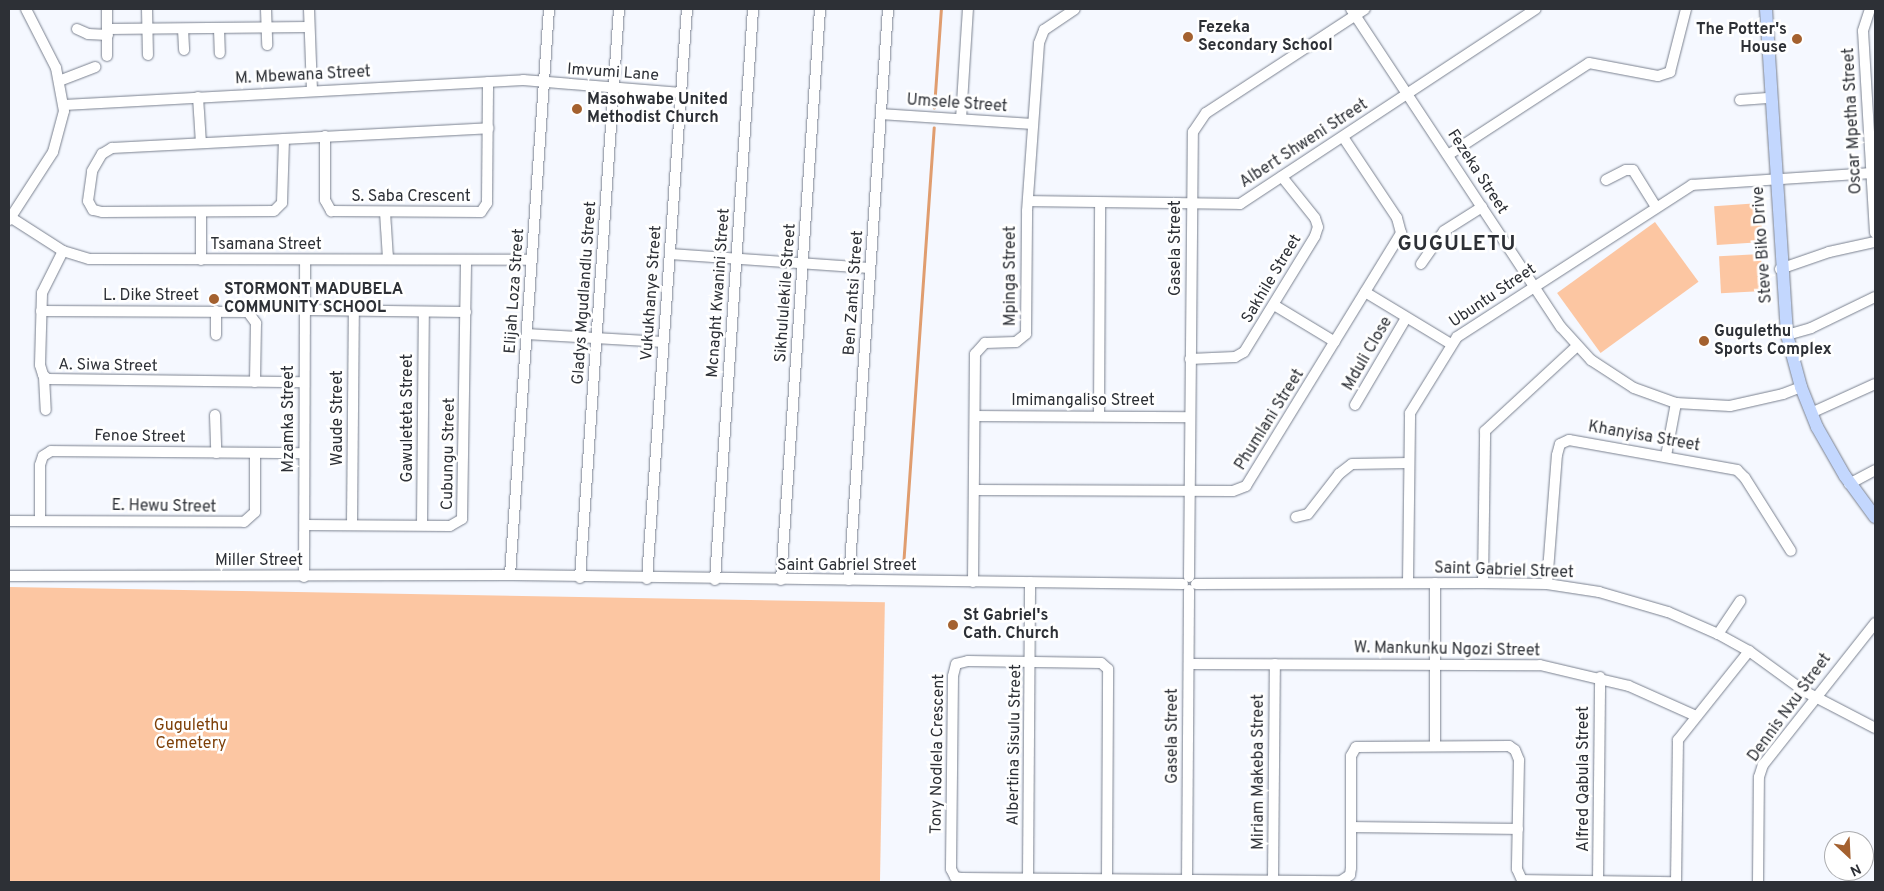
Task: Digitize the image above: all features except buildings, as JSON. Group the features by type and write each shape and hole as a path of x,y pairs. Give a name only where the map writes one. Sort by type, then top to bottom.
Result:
{"main road":[{"name":"Steve Biko Drive","path":"1766,9 1780,269 1787,335 1801,387 1828,450 1849,484 1875,517"}],"street":[{"path":"10,219 53,152 62,127 64,105 59,81 26,9"},
{"path":"107,56 108,9"},
{"path":"146,9 148,55"},
{"path":"266,9 267,45"},
{"path":"309,9 312,91"},
{"name":"Elijah Loza Street","path":"510,575 549,9"},
{"name":"Gladys Mgudlandlu Street","path":"580,578 619,9"},
{"name":"Vukukhanye Street","path":"647,579 687,9"},
{"name":"Mcnaght Kwanini Street","path":"715,580 754,9"},
{"name":"Sikhululekile Street","path":"781,580 820,9"},
{"name":"Ben Zantsi Street","path":"849,580 888,9"},
{"path":"961,120 968,9"},
{"name":"Mpinga Street","path":"973,582 977,350 989,342 1016,342 1026,334 1028,201 1032,124 1040,36 1047,27 1074,9"},
{"name":"Gasela Street","path":"1187,881 1192,140 1197,124 1206,113 1353,12 1365,9"},
{"name":"Albert Shweni Street","path":"1028,201 1100,204 1240,204 1536,9"},
{"path":"1448,155 1589,63 1658,76 1670,72 1686,9"},
{"name":"Oscar Mpetha Street","path":"1870,9 1863,31 1873,173 1875,233"},
{"name":"Fezeka Street","path":"1353,12 1576,347 1620,381 1676,403 1730,406 1783,394 1801,387"},
{"path":"77,29 88,34 147,28 309,27"},
{"path":"219,28 220,53"},
{"path":"183,29 184,50"},
{"path":"59,81 95,67"},
{"name":"M. Mbewana Street","path":"64,105 488,82 544,82"},
{"name":"S. Saba Crescent","path":"326,136 325,200 329,209 338,212 484,210 487,203 488,82"},
{"name":"Imvumi Lane","path":"544,82 681,93"},
{"path":"198,97 201,143"},
{"path":"1740,100 1770,98"},
{"name":"Umsele Street","path":"881,114 1032,124"},
{"path":"284,139 282,203 278,209 201,213 97,211 89,204 87,193 94,166 109,148 488,128"},
{"name":"Phumlani Street","path":"974,490 1190,491 1239,490 1246,486 1399,239 1401,227 1343,137"},
{"path":"1606,180 1626,170 1633,170 1656,207"},
{"name":"Ubuntu Street","path":"1408,582 1410,413 1451,344 1467,329 1692,185 1873,173"},
{"name":"Sakhile Street","path":"1190,359 1240,355 1274,305 1318,227 1315,218 1282,176"},
{"path":"1099,415 1100,204"},
{"path":"1421,264 1444,231 1482,207"},
{"path":"385,212 388,260"},
{"path":"201,213 201,260"},
{"name":"Tsamana Street","path":"10,219 63,251 98,260 532,260"},
{"path":"1780,269 1875,242"},
{"name":"A. Siwa Street","path":"63,251 44,282 41,311 40,365 44,377 55,381 304,382"},
{"path":"670,254 870,268"},
{"name":"Cubungu Street","path":"305,526 352,524 454,525 463,517 466,260"},
{"name":"Mzamka Street","path":"304,576 305,261"},
{"path":"1365,292 1451,344"},
{"path":"1787,335 1807,330 1875,297"},
{"path":"1274,305 1335,342"},
{"path":"306,310 466,312"},
{"name":"L. Dike Street","path":"41,311 245,312 253,316 256,327 255,382"},
{"path":"216,311 216,335"},
{"name":"Waude Street","path":"352,524 354,311"},
{"name":"Gawuleteta Street","path":"422,525 424,312"},
{"name":"Mduli Close","path":"1355,405 1406,318"},
{"path":"527,334 663,342"},
{"path":"1483,583 1485,431 1576,347"},
{"path":"44,377 46,410"},
{"path":"1811,413 1875,384"},
{"path":"1666,456 1676,403"},
{"path":"215,415 216,453"},
{"name":"Imimangaliso Street","path":"976,416 1099,415 1190,417"},
{"name":"Khanyisa Street","path":"1547,584 1560,444 1574,440 1666,456 1742,473 1792,550"},
{"name":"Fenoe Street","path":"40,520 40,465 48,452 303,453"},
{"name":"E. Hewu Street","path":"9,520 247,522 254,515 255,508 255,454"},
{"path":"1296,517 1308,514 1339,474 1352,464 1409,463"},
{"path":"1849,484 1875,470"},
{"name":"Saint Gabriel Street","path":"510,575 715,580 1189,584 1408,582 1547,584 1600,592 1648,605 1718,634 1748,651 1815,696 1875,728"},
{"name":"Miller Street","path":"9,576 510,575"},
{"name":"Albertina Sisulu Street","path":"1028,878 1030,582"},
{"path":"1435,583 1435,746"},
{"path":"1718,634 1740,601"},
{"name":"Dennis Nxu Street","path":"1758,882 1760,771 1815,696 1871,636 1875,622"},
{"path":"1676,882 1677,743 1748,651"},
{"name":"Tony Nodlela Crescent","path":"1028,878 955,877 951,869 953,676 956,664 968,661 1101,663 1108,669 1107,879"},
{"name":"W. Mankunku Ngozi Street","path":"1189,664 1540,665 1600,677 1656,696 1696,716"},
{"name":"Miriam Makeba Street","path":"1274,880 1275,664"},
{"name":"Alfred Qabula Street","path":"1598,882 1600,677"},
{"path":"1028,878 1187,881 1344,879 1350,872 1354,748 1359,746 1435,746 1514,748 1519,760 1517,869 1522,880 1671,882"},
{"path":"1352,827 1518,829"}],"green space":[{"path":"1760,203 1763,242 1717,245 1714,206"},
{"path":"1655,222 1698,282 1601,353 1557,293"},
{"path":"1761,254 1763,291 1721,293 1719,256"},
{"name":"Gugulethu Cemetery","path":"9,587 885,602 880,882 9,882"}],"waterway":[{"path":"934,108 941,9"},
{"path":"903,567 934,128"}],"place":[{"name":"Fezeka Secondary School","path":"1188,37"},
{"name":"The Potter's House","path":"1797,39"},
{"name":"Masohwabe United Methodist Church","path":"577,109"},
{"name":"STORMONT MADUBELA COMMUNITY SCHOOL","path":"214,299"},
{"name":"Gugulethu Sports Complex","path":"1704,341"},
{"name":"St Gabriel's Cath. Church","path":"953,625"}],"district":[{"name":"GUGULETU","path":"1457,245"}]}
